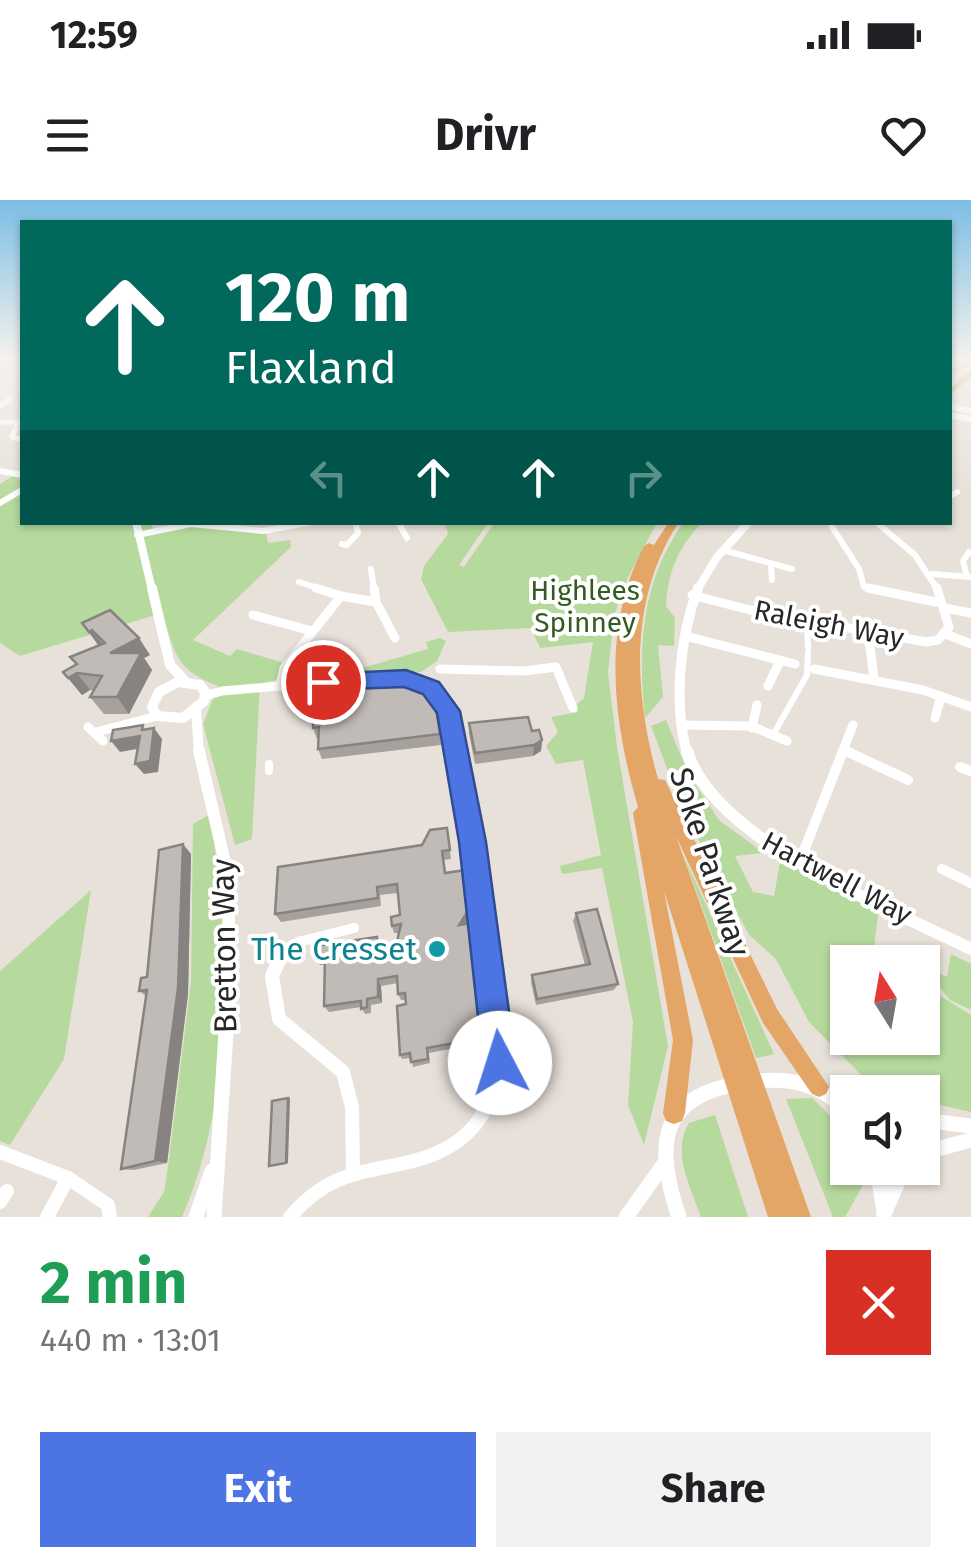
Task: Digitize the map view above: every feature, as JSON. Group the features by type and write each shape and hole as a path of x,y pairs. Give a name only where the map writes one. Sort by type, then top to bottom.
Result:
{"highway":[{"name":"Soke Parkway","path":"662,525 639,562 626,610 622,654 624,714 677,905 780,1217"},
{"name":"Soke Parkway","path":"672,525 650,562 637,610 633,683 640,733 690,904 799,1217"},
{"path":"624,714 626,752 683,1040 674,1113"},
{"path":"640,733 679,828 770,1016 819,1087"}],"street":[{"path":"0,422 20,422 12,437 20,439"},
{"path":"136,525 170,665 185,681 204,692 406,678 431,688 448,711 472,842 500,1047 492,1097 462,1138 438,1155 322,1186 290,1217"},
{"path":"137,535 182,525"},
{"path":"207,525 262,532 302,525"},
{"path":"342,544 347,545 358,534 356,525"},
{"path":"400,525 408,536"},
{"name":"Hartwell Way","path":"745,525 692,595 685,636 682,725 693,767 711,795 745,827 800,861 971,948"},
{"path":"830,525 831,533 864,575 864,587 971,613"},
{"name":"Raleigh Way","path":"692,595 926,642 946,634 932,574 918,556 880,525"},
{"path":"723,550 792,570"},
{"path":"932,574 969,576 964,561 970,552"},
{"path":"771,565 772,580"},
{"path":"372,569 376,602 395,638"},
{"path":"299,582 376,602"},
{"path":"280,686 284,668 342,596"},
{"path":"254,615 312,631"},
{"path":"773,735 811,668 808,621"},
{"path":"868,630 874,679"},
{"path":"946,634 971,644"},
{"path":"685,636 780,661 874,679 971,708"},
{"path":"768,686 780,661"},
{"path":"139,718 156,696 170,665"},
{"path":"440,669 524,671 556,667 574,702"},
{"path":"156,696 185,681"},
{"path":"172,720 196,710 204,692"},
{"path":"156,696 158,716"},
{"path":"935,718 941,696"},
{"path":"752,728 757,705"},
{"name":"Bretton Way","path":"196,710 195,732 224,850 230,906 226,1070 215,1162 214,1217"},
{"path":"96,733 139,718 158,716 195,732"},
{"path":"682,725 752,728 787,741"},
{"path":"800,861 853,726"},
{"path":"844,750 908,780"},
{"path":"960,766 971,772"},
{"path":"942,869 971,883"},
{"path":"353,1175 352,1107 343,1072 280,1019 274,1004 273,982 280,957 306,936 354,928"},
{"path":"679,1217 666,1161 674,1113 706,1090 772,1079 788,1078 830,1093"},
{"path":"940,1122 971,1126"},
{"path":"940,1148 971,1140"},
{"path":"0,1152 68,1178 108,1205 110,1217"},
{"path":"626,1217 666,1161"},
{"name":"Bretton Way","path":"196,1217 215,1162"},
{"path":"47,1217 68,1178"},
{"path":"879,1185 884,1216"},
{"path":"884,1216 897,1185"}],"green space":[{"path":"20,471 20,525 152,525 154,533 189,526 266,533 268,543 290,540 291,547 193,640 230,656 237,649 284,663 276,680 260,684 252,839 235,845 203,724 218,686 185,667 162,613 20,656 0,643 0,484"},
{"name":"Highlees Spinney","path":"446,525 487,525 459,565 464,567 493,525 656,525 628,577 614,616 608,672 668,1046 644,1145 628,1105 633,1022 602,868 562,874 560,866 601,855 583,760 556,764 546,746 558,732 551,717 578,712 576,705 584,698 593,642 540,648 531,628 448,632 421,579 424,566 448,534"},
{"path":"682,525 700,525 672,571 666,606 675,618 674,646 658,645 663,697 645,718 642,666 646,616 658,569"},
{"path":"440,638 446,641 437,661 421,672 289,677 293,661 307,664 312,658 325,662 330,658 332,670 362,668 428,649 426,642"},
{"path":"666,720 689,775 719,820 764,853 735,856 753,892 774,896 781,856 879,907 874,945 830,945 830,1043 809,1022 776,959 749,935 683,810 651,726"},
{"path":"207,816 211,818 222,918 223,1021 219,1072 199,1170 182,1217 148,1217 164,1192 191,982 193,824"},
{"path":"683,854 774,1054 756,1058"},
{"path":"91,890 64,1059 10,1145 0,1141 0,971"},
{"path":"951,954 971,964 971,1010 950,1000 940,987 940,974 947,977"},
{"path":"940,996 971,1015 971,1112 940,1105 940,1075 861,1075 842,1055 940,1055"},
{"path":"812,1098 830,1115 830,1185 862,1187 845,1217 833,1217 786,1099"},
{"path":"715,1115 748,1217 701,1217 688,1182 682,1158 684,1134 689,1123"}],"building":[{"path":"110,610 139,638 110,653 141,653 117,697 90,697 102,676 77,673 68,678 63,672 77,664 70,657 105,643 82,623"},
{"path":"352,676 414,678 434,695 440,734 318,749 319,727 313,728 313,717 338,713 337,693 353,691"},
{"path":"528,717 532,731 539,730 542,740 534,745 475,753 469,723"},
{"path":"143,725 142,730 154,728 150,761 135,764 140,736 111,741 113,730"},
{"name":"The Cresset","path":"447,828 450,850 442,851 445,873 466,870 468,911 459,925 472,923 486,1037 427,1048 428,1059 411,1062 410,1053 400,1055 397,1006 406,1004 405,993 398,994 397,976 378,979 378,997 367,999 367,1007 361,1009 361,1001 324,1006 325,957 315,958 315,946 377,937 378,949 396,946 401,924 392,926 391,917 400,915 397,884 377,887 378,898 275,914 278,867 422,845 430,830"},
{"path":"183,844 178,988 155,1161 121,1169 147,990 139,991 141,978 147,977 159,850"},
{"path":"597,909 618,984 537,999 532,975 590,964 576,913"},
{"path":"288,1098 286,1163 269,1166 272,1101"}],"place":[{"name":"The Cresset","path":"437,949"}],"route":[{"path":"323,682 406,678 431,688 448,711 472,842 500,1063"}]}
